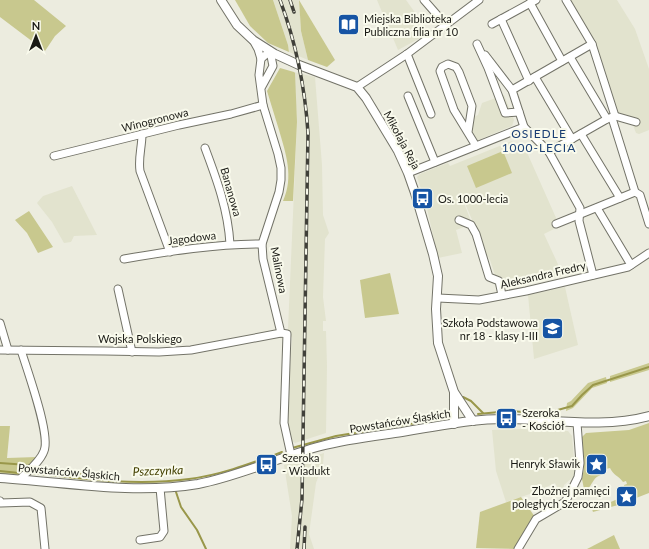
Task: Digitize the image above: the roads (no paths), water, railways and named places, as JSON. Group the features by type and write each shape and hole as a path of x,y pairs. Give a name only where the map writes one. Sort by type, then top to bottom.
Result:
{"street":[{"name":"Mikołaja Reja","path":"221,0 237,25 252,40 270,52 285,60 356,87 366,98 398,151 408,173 433,254 438,276 438,298 436,309 438,342 454,392 473,421"},
{"path":"424,0 446,25"},
{"path":"356,87 407,54 479,0"},
{"path":"566,0 592,44 611,118 635,192 640,195 649,224"},
{"path":"492,24 533,2 562,62"},
{"path":"501,19 532,79 572,139"},
{"path":"252,40 258,49 260,59 270,52 273,66"},
{"path":"519,112 505,113 477,44 512,90 524,127 549,152 580,208 579,221 593,275"},
{"path":"512,90 592,44"},
{"path":"407,54 431,114"},
{"path":"570,57 611,118"},
{"name":"Malinowa","path":"260,59 259,75 263,105 278,154 282,180 262,244 263,259 281,332 287,334 284,423 291,455"},
{"path":"261,88 273,66 278,62 285,60"},
{"path":"468,132 472,106 459,72 456,67 448,64 442,67 440,71 454,110 476,146"},
{"path":"408,96 435,162"},
{"name":"Winogronowa","path":"54,156 263,105"},
{"path":"549,152 611,118 636,122"},
{"path":"408,173 524,127"},
{"path":"142,134 139,161 140,171 170,252"},
{"path":"581,134 620,198"},
{"name":"Bananowa","path":"205,148 224,200 228,216 230,244"},
{"path":"556,224 635,192"},
{"path":"597,208 631,265"},
{"path":"459,220 471,225 476,234 489,277 499,281 502,295"},
{"name":"Jagodowa","path":"124,260 230,244 262,244"},
{"name":"Aleksandra Fredry","path":"438,298 479,300 628,267 649,253"},
{"path":"118,289 132,352"},
{"path":"0,324 8,350"},
{"name":"Wojska Polskiego","path":"0,350 159,352 191,350 281,332"},
{"path":"20,479 40,459 46,445 45,430 21,350"},
{"name":"Mikołaja Reja","path":"454,392 454,424"},
{"name":"Powstańców Śląskich","path":"0,478 136,489 160,488 197,484 226,478 291,455 322,446 360,438 473,421 516,419 577,423 615,422 649,416"},
{"path":"518,549 536,519 565,502 578,477 580,463 577,423"},
{"path":"140,540 160,537 164,531 160,488"},
{"path":"0,501 1,503 30,502 41,508 45,549"}],"waterway":[{"name":"Pszczynka","path":"547,413 572,406 593,385 649,367"},
{"path":"463,397 471,401 483,413"},
{"name":"Pszczynka","path":"478,414 510,411 537,413"},
{"name":"Pszczynka","path":"292,448 336,436 416,423 445,416"},
{"name":"Pszczynka","path":"31,473 110,481 169,481 213,475 282,452"},
{"path":"0,463 28,465"},
{"path":"35,469 113,477 113,482"},
{"name":"Pszczynka","path":"0,471 19,473"},
{"path":"176,492 181,507 197,530 206,549"}],"railway":[{"path":"280,0 291,32 299,65 305,99 308,133 302,499 297,549"},
{"path":"290,0 294,12"},
{"path":"304,549 305,527"}],"place":[{"name":"Miejska Biblioteka Publiczna filia nr 10","path":"349,25"},
{"name":"Os. 1000-lecia","path":"422,199"},
{"name":"Szkoła Podstawowa nr 18 - klasy I-III","path":"553,329"},
{"name":"Szeroka - Kościół","path":"506,419"},
{"name":"Szeroka - Wiadukt","path":"266,464"},
{"name":"Henryk Sławik","path":"596,464"},
{"name":"Zbożnej pamięci poległych Szeroczan","path":"626,497"}],"district":[{"name":"OSIEDLE 1000-LECIA","path":"539,141"}]}
